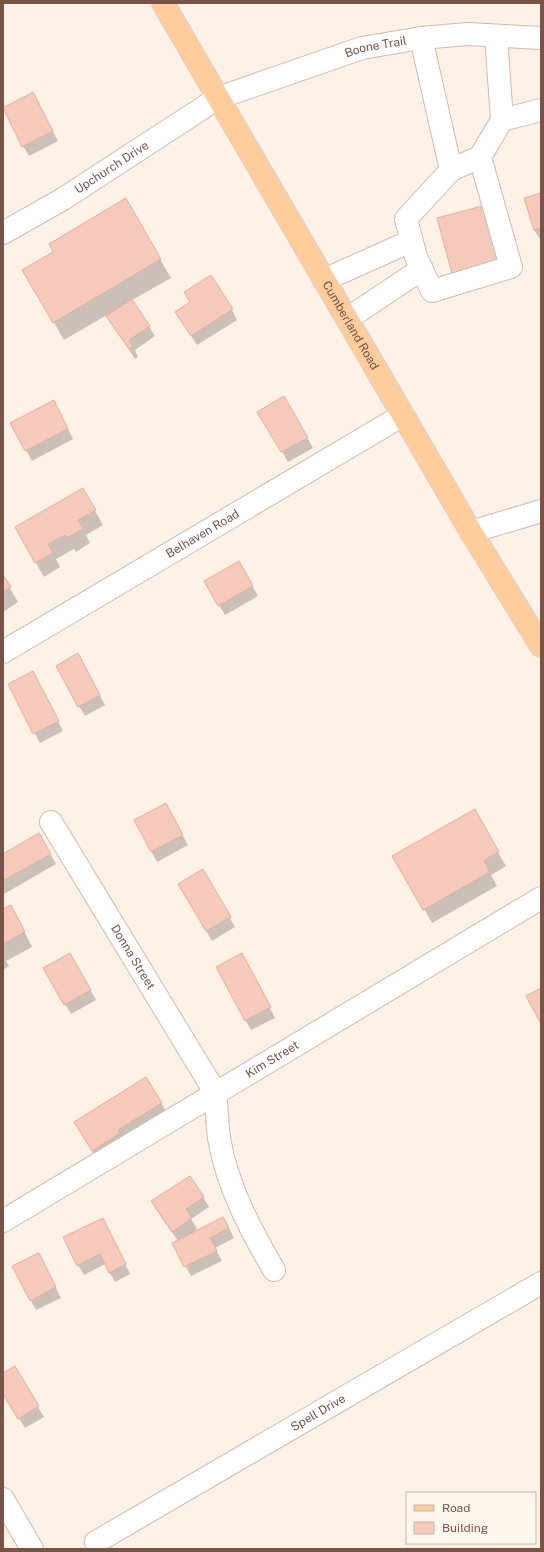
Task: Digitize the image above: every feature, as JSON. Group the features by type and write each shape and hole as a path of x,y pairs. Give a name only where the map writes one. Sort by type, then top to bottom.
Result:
{"main road":[{"name":"Cumberland Road","path":"163,3 471,532 541,646"}],"street":[{"name":"Boone Trail","path":"218,98 362,48 421,38 468,34 541,38"},
{"path":"480,157 510,267 432,291 411,241 406,219 451,170 480,157 502,120 496,36"},
{"path":"421,38 451,170"},
{"name":"Upchurch Drive","path":"3,233 63,199 218,98"},
{"path":"502,120 541,110"},
{"path":"324,280 411,241"},
{"path":"347,319 422,269"},
{"name":"Belhaven Road","path":"3,652 403,415"},
{"path":"471,532 541,511"},
{"name":"Donna Street","path":"52,822 215,1092"},
{"name":"Kim Street","path":"3,1221 215,1092 541,898"},
{"path":"215,1092 219,1138 235,1195 250,1229 274,1270"},
{"name":"Spell Drive","path":"96,1542 541,1283"},
{"path":"3,1499 32,1549"}],"building":[{"path":"33,92 53,131 22,147 3,108"},
{"path":"541,193 541,228 534,230 524,198"},
{"path":"126,198 161,259 53,323 22,270 53,252 49,244"},
{"path":"486,205 501,264 453,277 437,218"},
{"path":"211,275 233,309 191,336 175,312 190,302 184,292"},
{"path":"132,299 150,326 129,340 133,346 129,349 106,316"},
{"path":"284,396 308,438 281,452 257,412"},
{"path":"54,400 68,429 25,451 10,423"},
{"path":"83,488 96,510 78,520 83,529 67,538 65,535 48,544 53,553 35,563 15,527"},
{"path":"239,561 253,586 218,606 204,581"},
{"path":"3,575 11,587 3,592"},
{"path":"78,653 100,695 78,707 56,666"},
{"path":"33,671 59,721 33,734 8,684"},
{"path":"166,803 183,835 151,852 134,820"},
{"path":"475,809 499,852 484,860 490,872 423,910 392,856"},
{"path":"39,833 51,854 3,881 3,854"},
{"path":"203,869 231,917 206,931 178,884"},
{"path":"11,905 25,932 3,944 3,909"},
{"path":"70,953 91,990 64,1005 43,968"},
{"path":"242,953 271,1007 245,1021 216,967"},
{"path":"541,988 541,1024 526,996"},
{"path":"146,1077 162,1103 118,1130 120,1133 92,1151 74,1122"},
{"path":"190,1176 204,1197 186,1209 192,1218 172,1232 151,1201"},
{"path":"223,1217 229,1228 210,1238 217,1251 184,1267 172,1243"},
{"path":"103,1218 126,1264 109,1273 100,1254 77,1266 63,1237"},
{"path":"39,1253 56,1287 30,1301 12,1266"},
{"path":"15,1366 39,1406 18,1419 3,1394 3,1373"}]}
